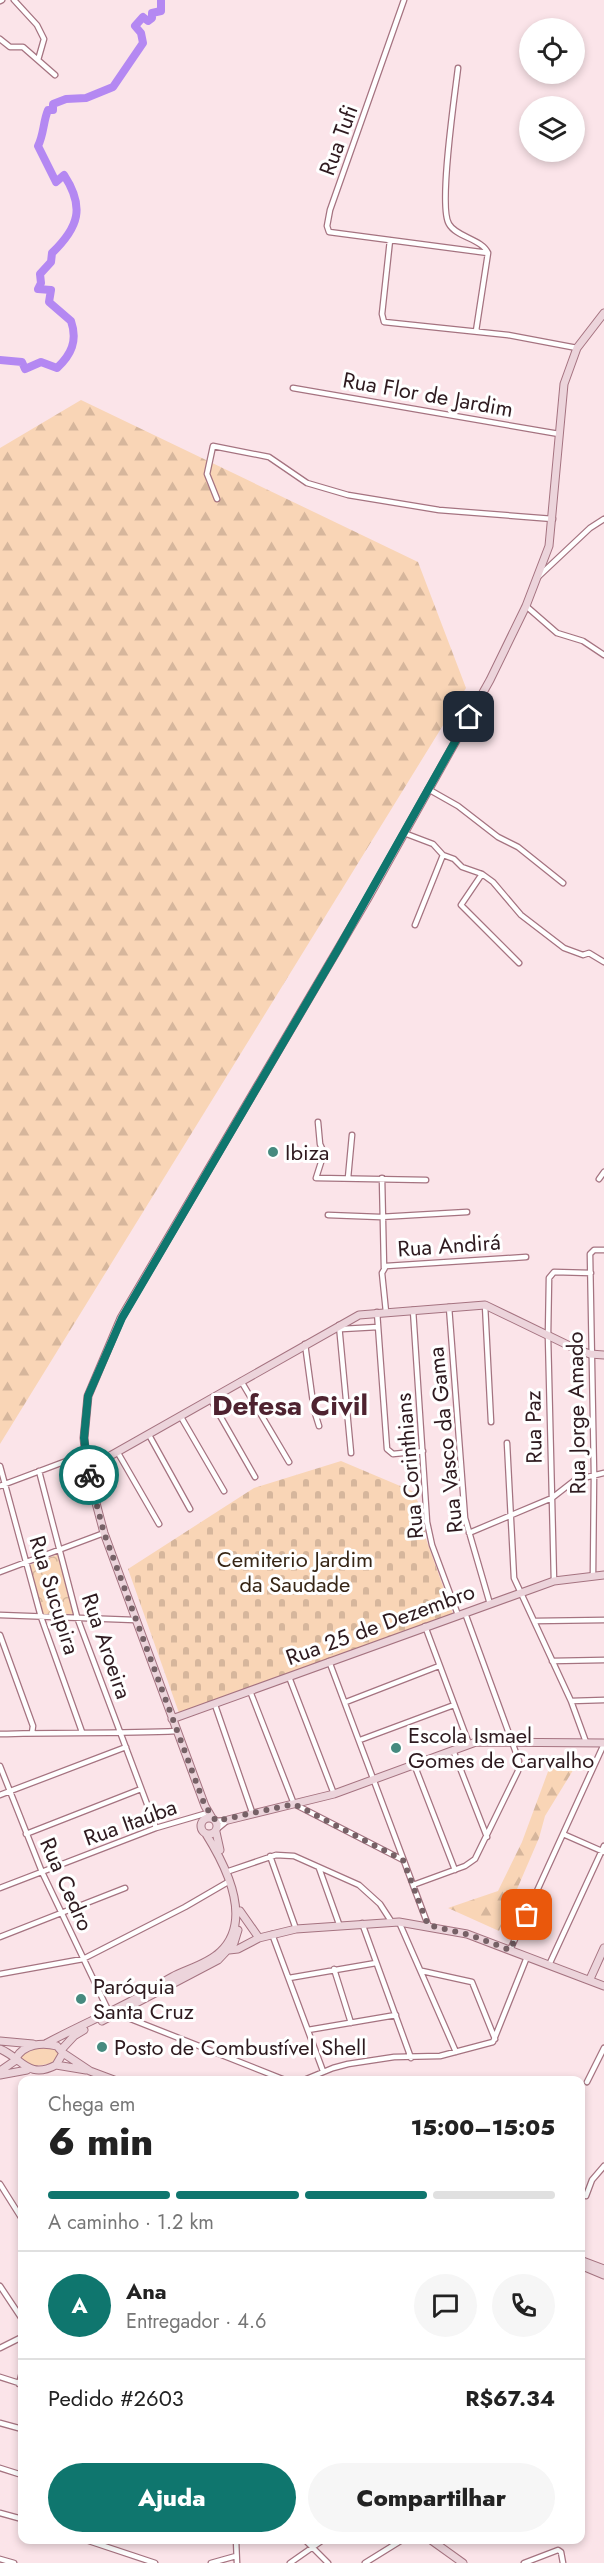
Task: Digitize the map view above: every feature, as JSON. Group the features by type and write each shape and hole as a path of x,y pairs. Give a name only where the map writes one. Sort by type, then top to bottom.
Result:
{"street":[{"path":"14,0 37,25 44,39 38,60"},
{"name":"Rua Tufi","path":"404,0 330,210 327,226 332,235 488,253"},
{"path":"0,39 13,48 23,47 55,75"},
{"path":"458,69 448,152 447,219 451,227 469,240 480,243 488,253 476,331"},
{"path":"390,240 382,320 397,325 476,331 551,341 577,348"},
{"path":"229,1950 236,1936 240,1911 238,1893 215,1825 204,1813 177,1731 104,1533 85,1454 85,1416 88,1396 122,1318 404,833 490,680 526,606 540,576 549,546 564,384 577,348 604,313"},
{"name":"Rua Flor de Jardim","path":"293,388 559,434"},
{"path":"217,500 207,474 209,456 214,446 269,457 307,483 348,495 439,510 553,519"},
{"path":"540,576 590,528 604,519"},
{"path":"526,606 557,633 582,641 604,655"},
{"path":"428,789 458,806 498,837 518,847 563,883"},
{"path":"404,833 433,844 443,855 454,859 462,867 482,874 493,882 521,915 558,944 604,962"},
{"path":"415,926 443,855"},
{"path":"482,874 461,905 519,963"},
{"path":"318,1122 320,1144 324,1153 316,1178 426,1180"},
{"path":"348,1178 351,1135"},
{"path":"599,1179 604,1172"},
{"path":"382,1178 381,1217 384,1268"},
{"path":"328,1215 381,1217 467,1212"},
{"name":"Rua Jorge Amado","path":"593,1575 591,1272 592,1251 604,1250"},
{"name":"Rua Andirá","path":"423,1451 389,1453 378,1327 384,1268 526,1257"},
{"name":"Rua Paz","path":"554,1581 548,1336 550,1273 591,1272"},
{"path":"87,1469 359,1315 485,1305 590,1354 604,1355"},
{"path":"485,1305 492,1422"},
{"name":"Rua Vasco da Gama","path":"449,1307 465,1518 490,1604"},
{"name":"Rua Corinthians","path":"413,1310 430,1535 514,1741 519,1761 518,1771 475,1859 455,1870 413,1885"},
{"path":"340,1326 378,1327"},
{"path":"340,1326 351,1453"},
{"path":"305,1344 314,1410 319,1426"},
{"path":"241,1381 290,1462"},
{"path":"211,1400 255,1478"},
{"path":"182,1417 224,1491"},
{"path":"149,1435 190,1509"},
{"path":"507,1443 512,1566 520,1594 535,1621 571,1701 586,1742"},
{"path":"118,1453 159,1524"},
{"path":"2,1485 85,1454"},
{"name":"Rua Sucupira","path":"0,1466 2,1485 27,1562 41,1617 82,1732"},
{"name":"Rua Aroeira","path":"39,1471 77,1617 156,1828"},
{"path":"469,1533 552,1498 575,1480 604,1473"},
{"path":"0,1572 104,1533"},
{"name":"Rua 25 de Dezembro","path":"172,1719 554,1581 604,1575"},
{"path":"0,1615 135,1620"},
{"path":"535,1621 604,1620"},
{"path":"425,1626 469,1744"},
{"path":"0,1635 33,1726 32,1733"},
{"path":"552,1661 604,1660"},
{"path":"329,1661 428,1925"},
{"path":"346,1702 439,1666"},
{"path":"289,1677 334,1794"},
{"path":"250,1691 294,1804 403,1860"},
{"path":"571,1701 604,1700"},
{"path":"214,1705 252,1812"},
{"path":"360,1740 454,1705"},
{"path":"0,1734 82,1732 121,1734 177,1731"},
{"path":"206,1834 215,1825 228,1820 252,1812 334,1794 469,1744 514,1741 604,1743 510,1950"},
{"path":"0,1795 126,1747"},
{"path":"453,1750 487,1837"},
{"path":"414,1764 455,1870"},
{"name":"Rua Cedro","path":"0,1766 42,1872 109,2012"},
{"path":"26,1834 141,1790"},
{"path":"204,1813 215,1825"},
{"path":"56,2065 62,2051 74,2036 118,2014 214,1957 230,1939 236,1923 237,1910 216,1849 201,1830 204,1813"},
{"name":"Rua Itaúba","path":"1,1886 156,1828 204,1813"},
{"path":"549,1965 603,1850 563,1834"},
{"path":"229,1870 284,1854 319,1867 365,1890 386,1911 391,1921"},
{"path":"270,1857 296,1929"},
{"path":"319,1867 339,1924"},
{"path":"0,1974 83,1959 185,1907 228,1882"},
{"path":"0,1937 125,1888"},
{"path":"240,1911 259,1938"},
{"path":"0,2041 47,2043 218,1960 229,1950 273,1934 339,1924 391,1921 428,1925 470,1935 604,1986"},
{"path":"399,1922 456,2052"},
{"path":"362,1923 411,2058"},
{"path":"273,1934 323,2071"},
{"path":"590,1979 604,1948"},
{"path":"494,2041 527,1957"},
{"path":"289,1978 376,1963"},
{"path":"334,1969 351,2023"},
{"path":"422,1971 472,1982 494,2041"},
{"path":"118,2014 275,2076"},
{"path":"308,2030 396,2015"},
{"path":"312,2076 348,2064 394,2057 411,2058 456,2052 494,2041"},
{"path":"47,2043 90,2071"},
{"path":"0,2073 16,2059 23,2049 38,2044"},
{"path":"587,2082 604,2048"},
{"path":"0,2049 30,2069"},
{"path":"0,2073 44,2069 56,2065 90,2071 103,2076"},
{"path":"586,2196 594,2176 604,2166"},
{"path":"0,2184 18,2213"},
{"path":"602,2271 604,2259"},
{"path":"585,2262 602,2271"},
{"path":"585,2266 602,2271"},
{"path":"0,2286 18,2308"},
{"path":"0,2348 18,2339"},
{"path":"0,2377 18,2383"},
{"path":"0,2422 18,2428"},
{"path":"0,2468 18,2474"},
{"path":"0,2513 18,2518"},
{"path":"96,2544 136,2560 155,2563"},
{"path":"236,2544 237,2563"},
{"path":"309,2544 328,2563"},
{"path":"291,2563 317,2544"},
{"path":"365,2563 396,2544"},
{"path":"436,2544 459,2562"},
{"path":"524,2563 559,2551 563,2563"},
{"path":"211,2563 236,2556"},
{"path":"0,2559 14,2563"}],"green space":[{"path":"81,400 418,562 466,688 0,1444 0,448"},
{"name":"Cemiterio Jardim da Saudade","path":"341,1461 412,1491 423,1511 426,1539 453,1614 179,1713 128,1569 254,1488"},
{"path":"59,1554 74,1614 42,1614 29,1565"},
{"path":"553,1758 575,1767 545,1816 539,1838 499,1931 448,1908 498,1891 522,1842"},
{"path":"39,2047 55,2048 60,2053 54,2063 30,2067 20,2060 20,2056"}],"waterway":[{"path":"0,360 22,362 25,369 41,362 57,368 72,347 74,335 71,321 49,302 51,290 38,289 41,283 40,274 51,262 52,253 73,225 77,207 71,186 64,175 56,182 38,146 46,114 48,110 53,110 53,104 66,99 86,98 113,87 143,43 141,33 135,26 143,17 148,21 152,18 152,13 161,11 161,0"}],"way so far":[{"path":"89,1475 104,1533 172,1719 205,1806 212,1818 216,1821 228,1820 252,1812 294,1804 403,1860 428,1925 481,1938 510,1950 527,1915"}],"place":[{"name":"Ibiza","path":"273,1152"},
{"name":"Escola Ismael Gomes de Carvalho","path":"396,1748"},
{"name":"Paróquia Santa Cruz","path":"81,1999"},
{"name":"Posto de Combustível Shell","path":"102,2047"}],"district":[{"name":"Defesa Civil","path":"290,1405"}],"route":[{"path":"89,1475 84,1438 88,1396 96,1373 122,1318 368,898 469,717"}]}
